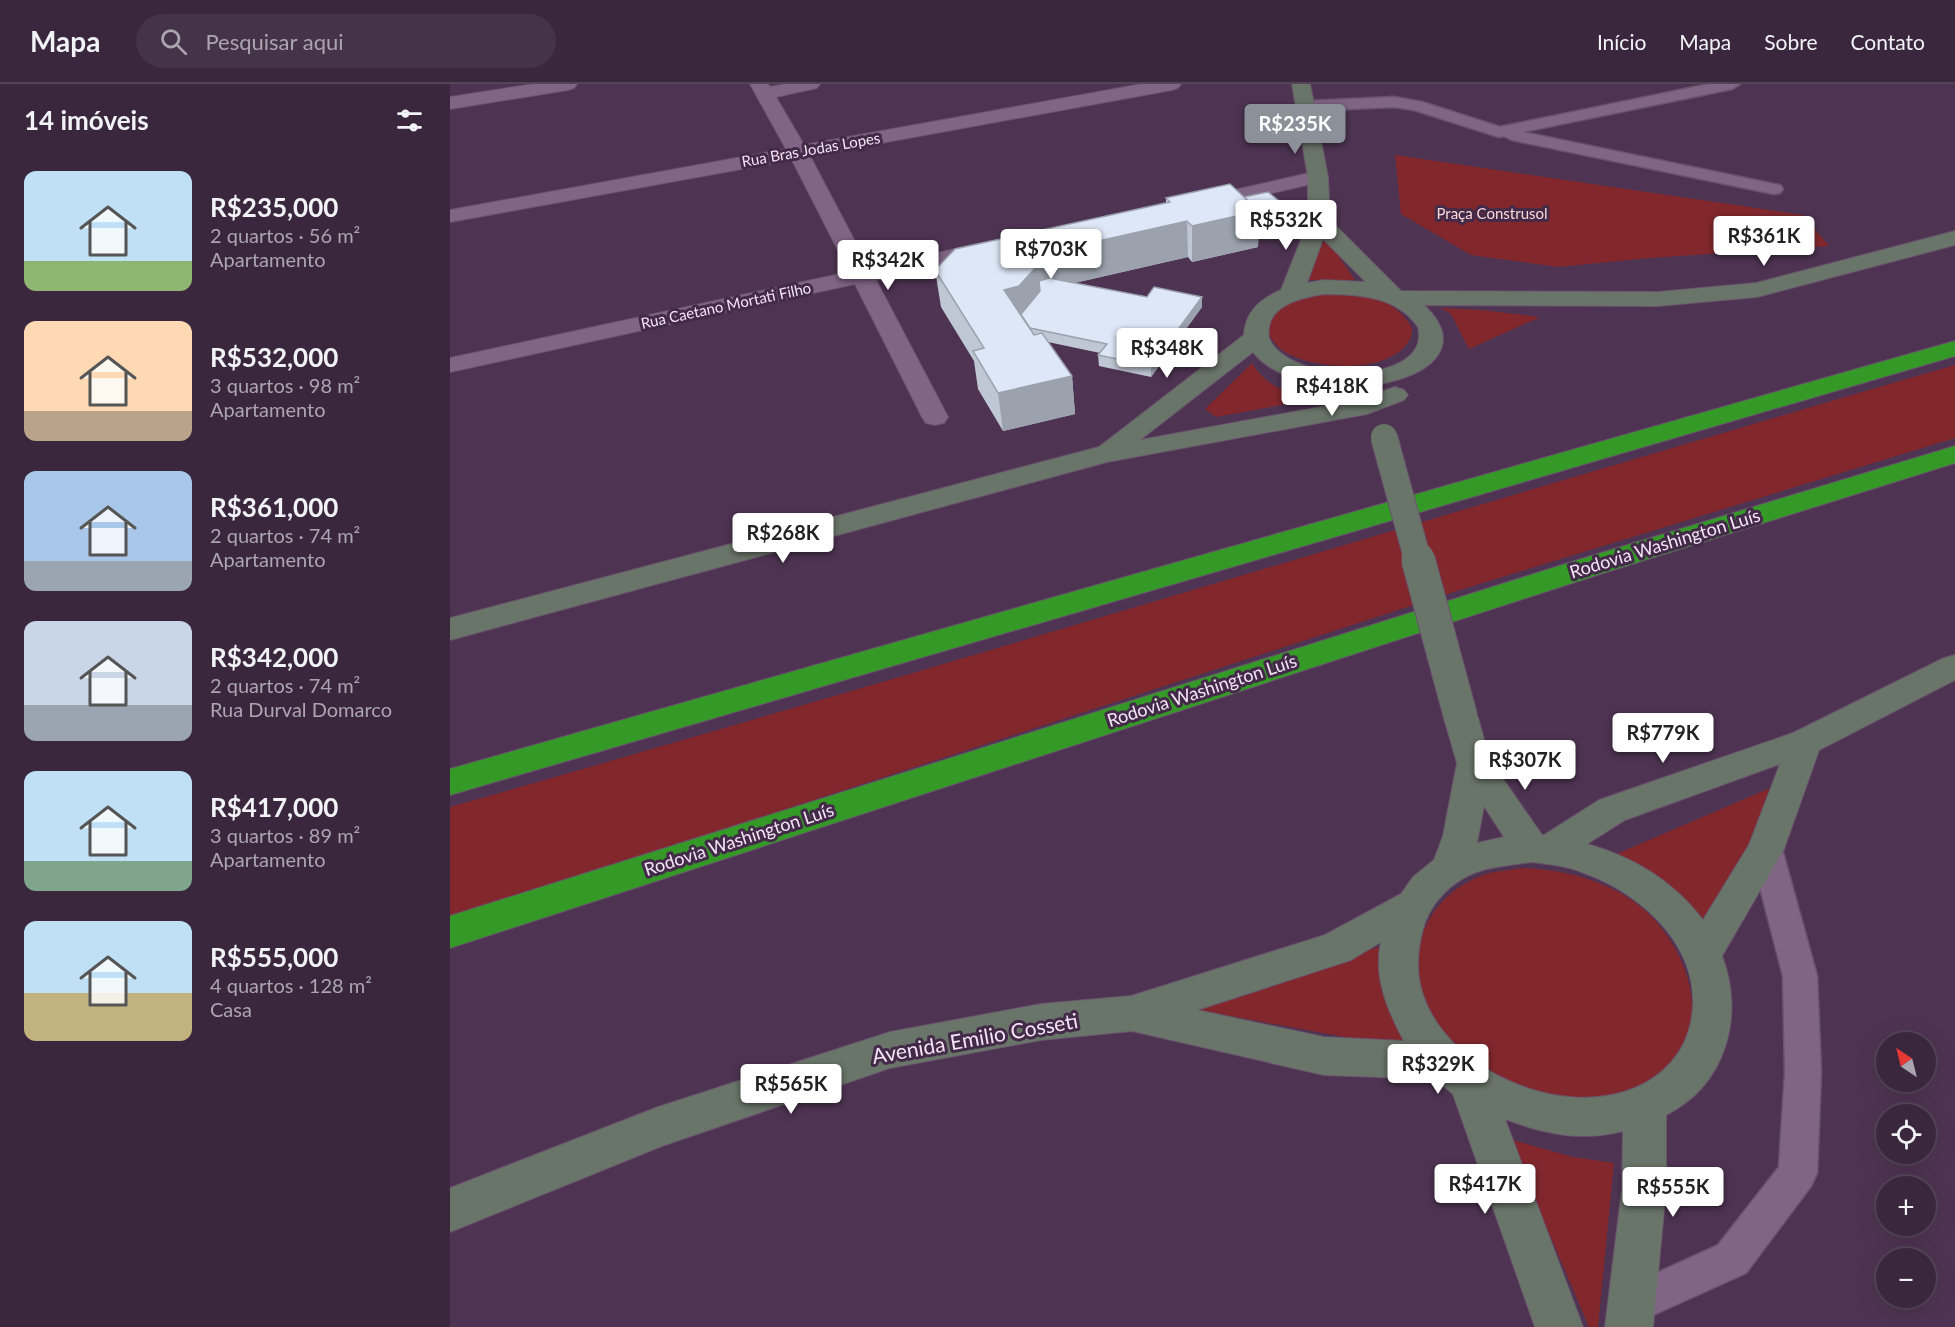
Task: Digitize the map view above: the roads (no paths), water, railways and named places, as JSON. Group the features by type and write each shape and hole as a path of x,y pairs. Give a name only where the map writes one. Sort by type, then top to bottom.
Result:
{"highway":[{"path":"450,782 1955,348"},
{"name":"Rodovia Washington Luís","path":"450,932 1589,567 1955,454"}],"main road":[{"path":"1291,294 1319,222 1318,177 1301,84"},
{"path":"1308,375 1328,379 1372,379 1408,368 1425,355 1432,340 1429,324 1418,310 1395,297 1319,222"},
{"path":"1541,849 1474,763 1382,430 1358,408 1308,375 1274,360 1256,338 1255,325 1261,313 1273,302 1291,294 1341,287 1359,288 1395,297 1658,299 1757,290 1955,238"},
{"path":"1105,454 1256,338"},
{"path":"1382,430 1408,368"},
{"path":"450,629 1105,454 1358,408 1395,395"},
{"path":"1181,396 1181,409 1199,422 1231,431"},
{"path":"1541,849 1612,810 1805,742 1955,666"},
{"path":"1703,953 1766,849 1805,742"},
{"path":"1448,870 1461,836 1474,763"},
{"path":"1541,849 1602,863 1643,885 1678,916 1703,953 1714,988 1713,1024 1701,1057 1678,1085 1645,1106 1603,1116 1557,1115 1512,1104 1457,1072 1414,1024 1398,982 1399,942 1412,906 1427,886 1448,870 1487,854 1541,849"},
{"name":"Avenida Emilio Cosseti","path":"450,1210 658,1127 890,1050 1041,1022 1131,1014 1336,948 1412,906"},
{"name":"Avenida Emilio Cosseti","path":"1131,1014 1324,1056 1457,1072"},
{"path":"1457,1072 1558,1327"},
{"path":"1630,1316 1644,1189 1645,1106"}],"street":[{"path":"450,103 568,84"},
{"path":"811,84 761,89 798,152 935,417"},
{"name":"Rua Bras Jodas Lopes","path":"450,216 1172,84"},
{"path":"1178,208 1318,177"},
{"name":"Rua Caetano Mortati Filho","path":"450,365 1015,243"}],"lane":[{"path":"1499,132 1732,84"},
{"path":"1306,106 1394,102 1416,105 1499,132 1774,189"},
{"path":"1630,1316 1732,1259 1798,1173 1803,1072 1800,976 1766,849"}],"park label":[{"name":"Praça Construsol","path":"1492,214"}]}
